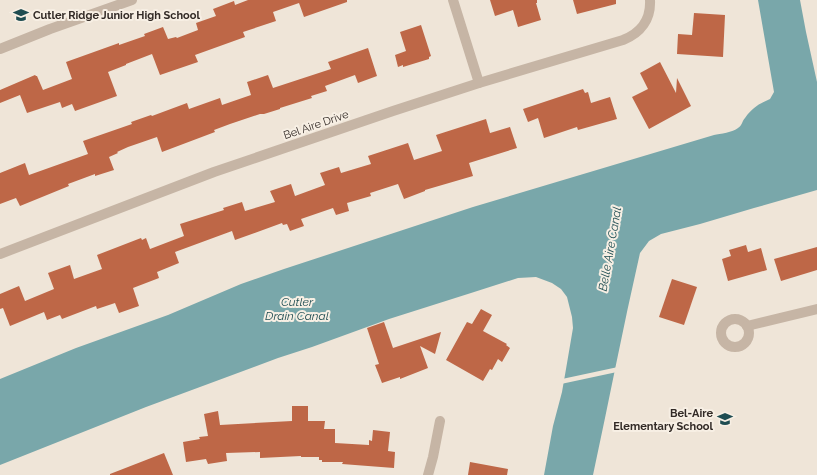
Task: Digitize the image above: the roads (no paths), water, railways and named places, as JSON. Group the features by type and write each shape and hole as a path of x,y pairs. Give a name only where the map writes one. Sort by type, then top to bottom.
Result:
{"street":[{"path":"0,49 50,29 132,0"},
{"path":"453,0 479,83"},
{"name":"Bel Aire Drive","path":"0,254 214,172 479,83 623,40 636,34 645,24 649,16 650,0"},
{"path":"747,326 817,309"},
{"path":"428,475 440,422"}],"water":[{"path":"758,0 800,0 817,82 817,190 661,234 649,241 640,253 593,475 544,475 553,426 562,392 573,328 567,297 561,289 552,283 536,277 518,278 389,319 146,407 0,465 0,379 76,348 168,315 241,284 284,269 473,207 736,129 754,108 770,99 774,92"}],"place":[{"name":"Cutler Ridge Junior High School","path":"21,15"},
{"name":"Bel-Aire Elementary School","path":"725,419"}],"water label":[{"name":"Belle Aire Canal","path":"610,249"},
{"name":"Cutler Drain Canal","path":"297,309"}]}
